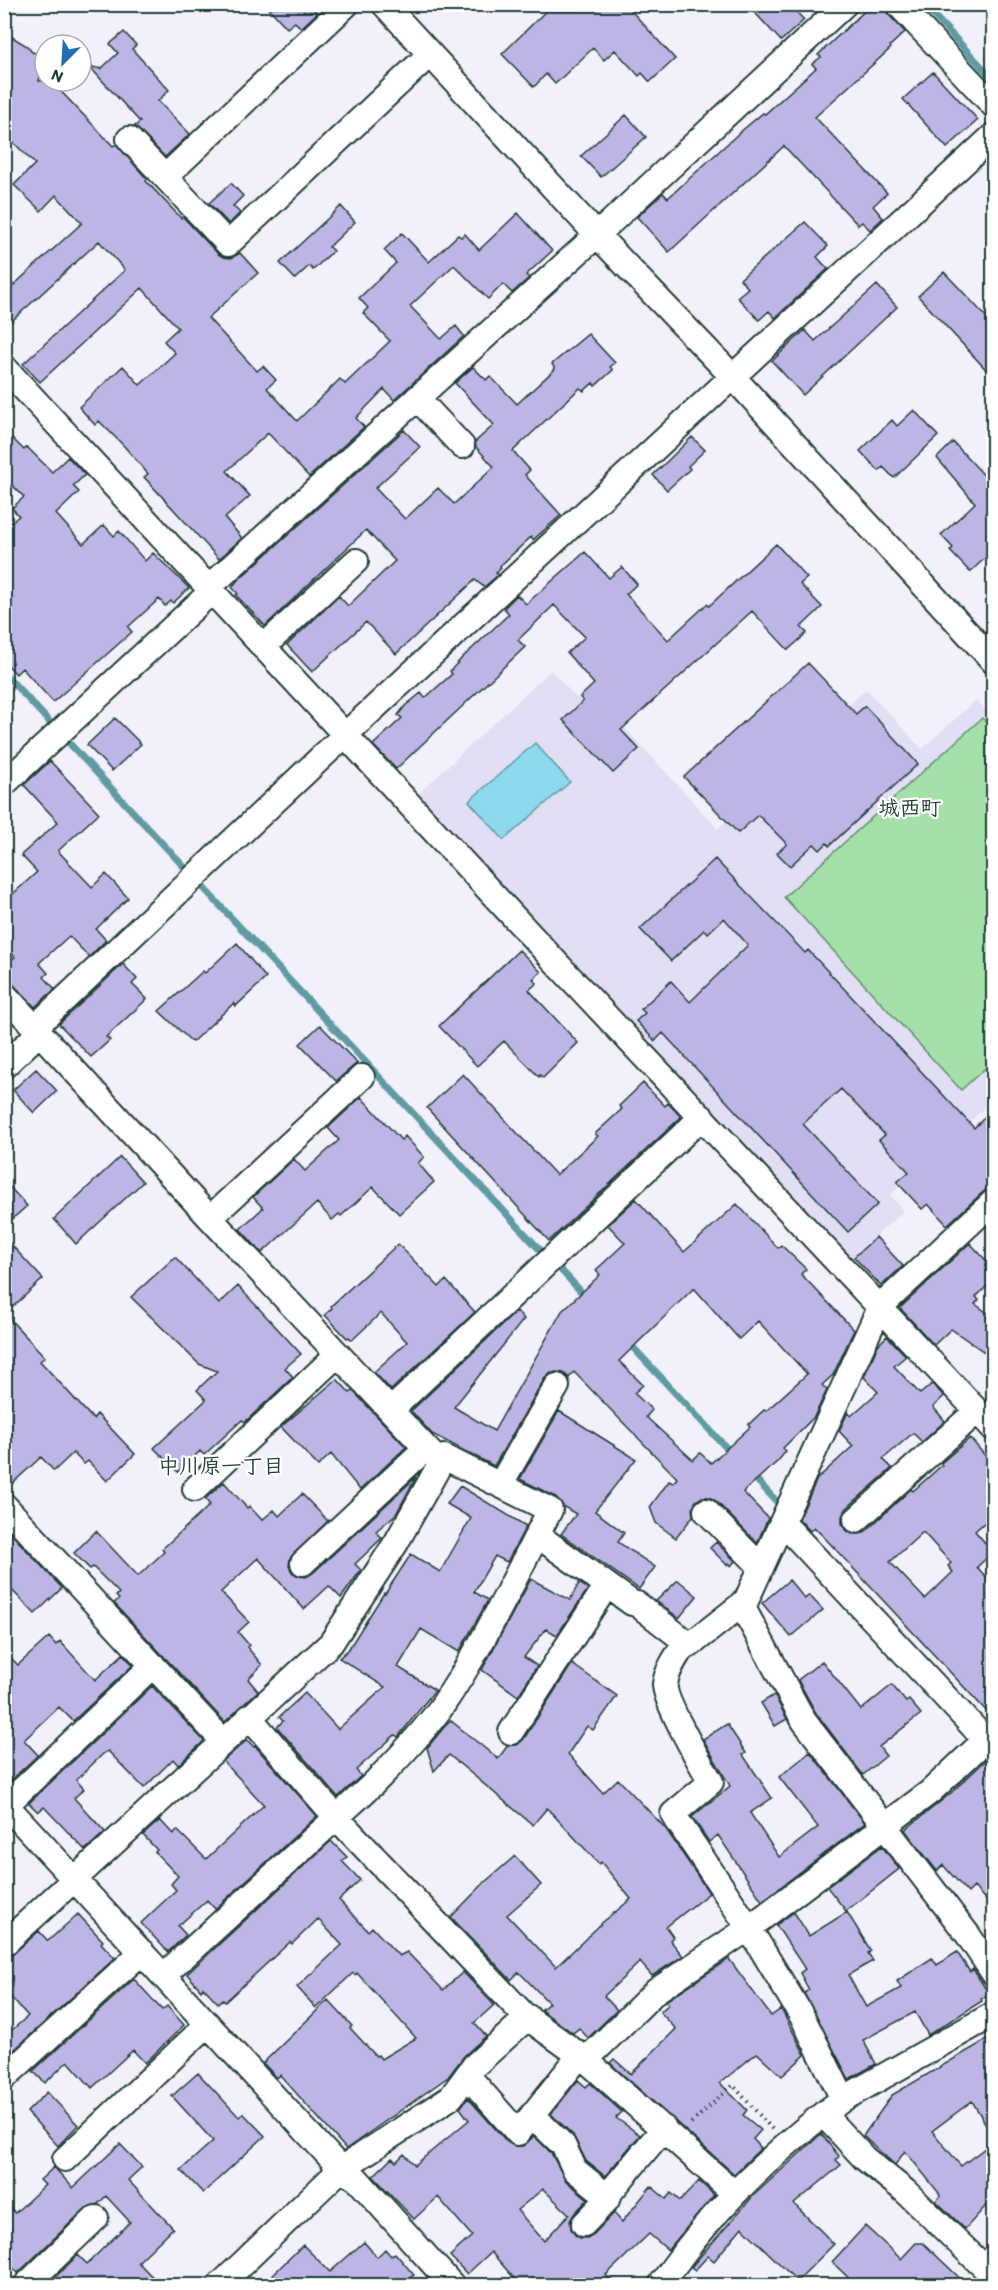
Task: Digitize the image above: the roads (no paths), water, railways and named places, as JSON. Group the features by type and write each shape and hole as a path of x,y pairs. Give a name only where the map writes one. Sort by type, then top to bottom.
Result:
{"street":[{"path":"165,177 347,4"},
{"path":"384,4 597,235 733,377 993,662"},
{"path":"4,784 210,590 597,235 844,4"},
{"path":"898,4 993,106"},
{"path":"129,139 228,244 430,54"},
{"path":"4,1066 37,1030 345,735 993,135"},
{"path":"4,367 993,1429"},
{"path":"417,398 462,446"},
{"path":"263,647 356,561"},
{"path":"4,994 433,1456 444,1457 550,1510 463,1675 438,1711 372,1785 164,1976"},
{"path":"210,1218 362,1077"},
{"path":"391,1410 702,1116"},
{"path":"537,1535 632,1603 638,1604 690,1645 746,1601 880,1307 993,1201"},
{"path":"195,1489 338,1354"},
{"path":"500,1485 557,1386"},
{"path":"856,1520 977,1411"},
{"path":"303,1563 433,1456"},
{"path":"4,1944 331,1643 396,1543 433,1456"},
{"path":"4,1505 223,1741"},
{"path":"706,1511 761,1567"},
{"path":"467,2075 518,2133 573,2064 585,2059 656,1991 749,1928 930,1792 991,1740 782,1522"},
{"path":"511,1732 607,1585"},
{"path":"741,1604 804,1720 968,1935 993,1974"},
{"path":"686,1642 676,1657 665,1685 669,1700 694,1755 711,1782 673,1814 749,1928 803,2018 843,2099"},
{"path":"153,1665 5,1804 341,2169 356,2178 453,2286"},
{"path":"249,1718 336,1817 525,2016 585,2059 669,2132 734,2193"},
{"path":"4,2078 142,1952"},
{"path":"660,2286 677,2261 734,2193 823,2114 843,2099 993,2014"},
{"path":"219,2286 341,2169 451,2097 474,2066 528,2017"},
{"path":"65,2159 208,2024"},
{"path":"823,2114 864,2158 905,2191 985,2274"},
{"path":"532,2116 563,2145 574,2170 607,2196"},
{"path":"584,2224 607,2200 607,2196 669,2132"},
{"path":"25,2286 96,2218"}],"water":[{"path":"535,743 570,782 504,840 469,801"}],"waterway":[{"path":"923,4 994,80"},
{"path":"4,673 541,1251"},
{"path":"559,1268 588,1299"},
{"path":"628,1342 733,1455"},
{"path":"751,1474 778,1503"}],"district":[{"name":"城西町","path":"910,807"},
{"name":"中川原一丁目","path":"221,1465"}]}
